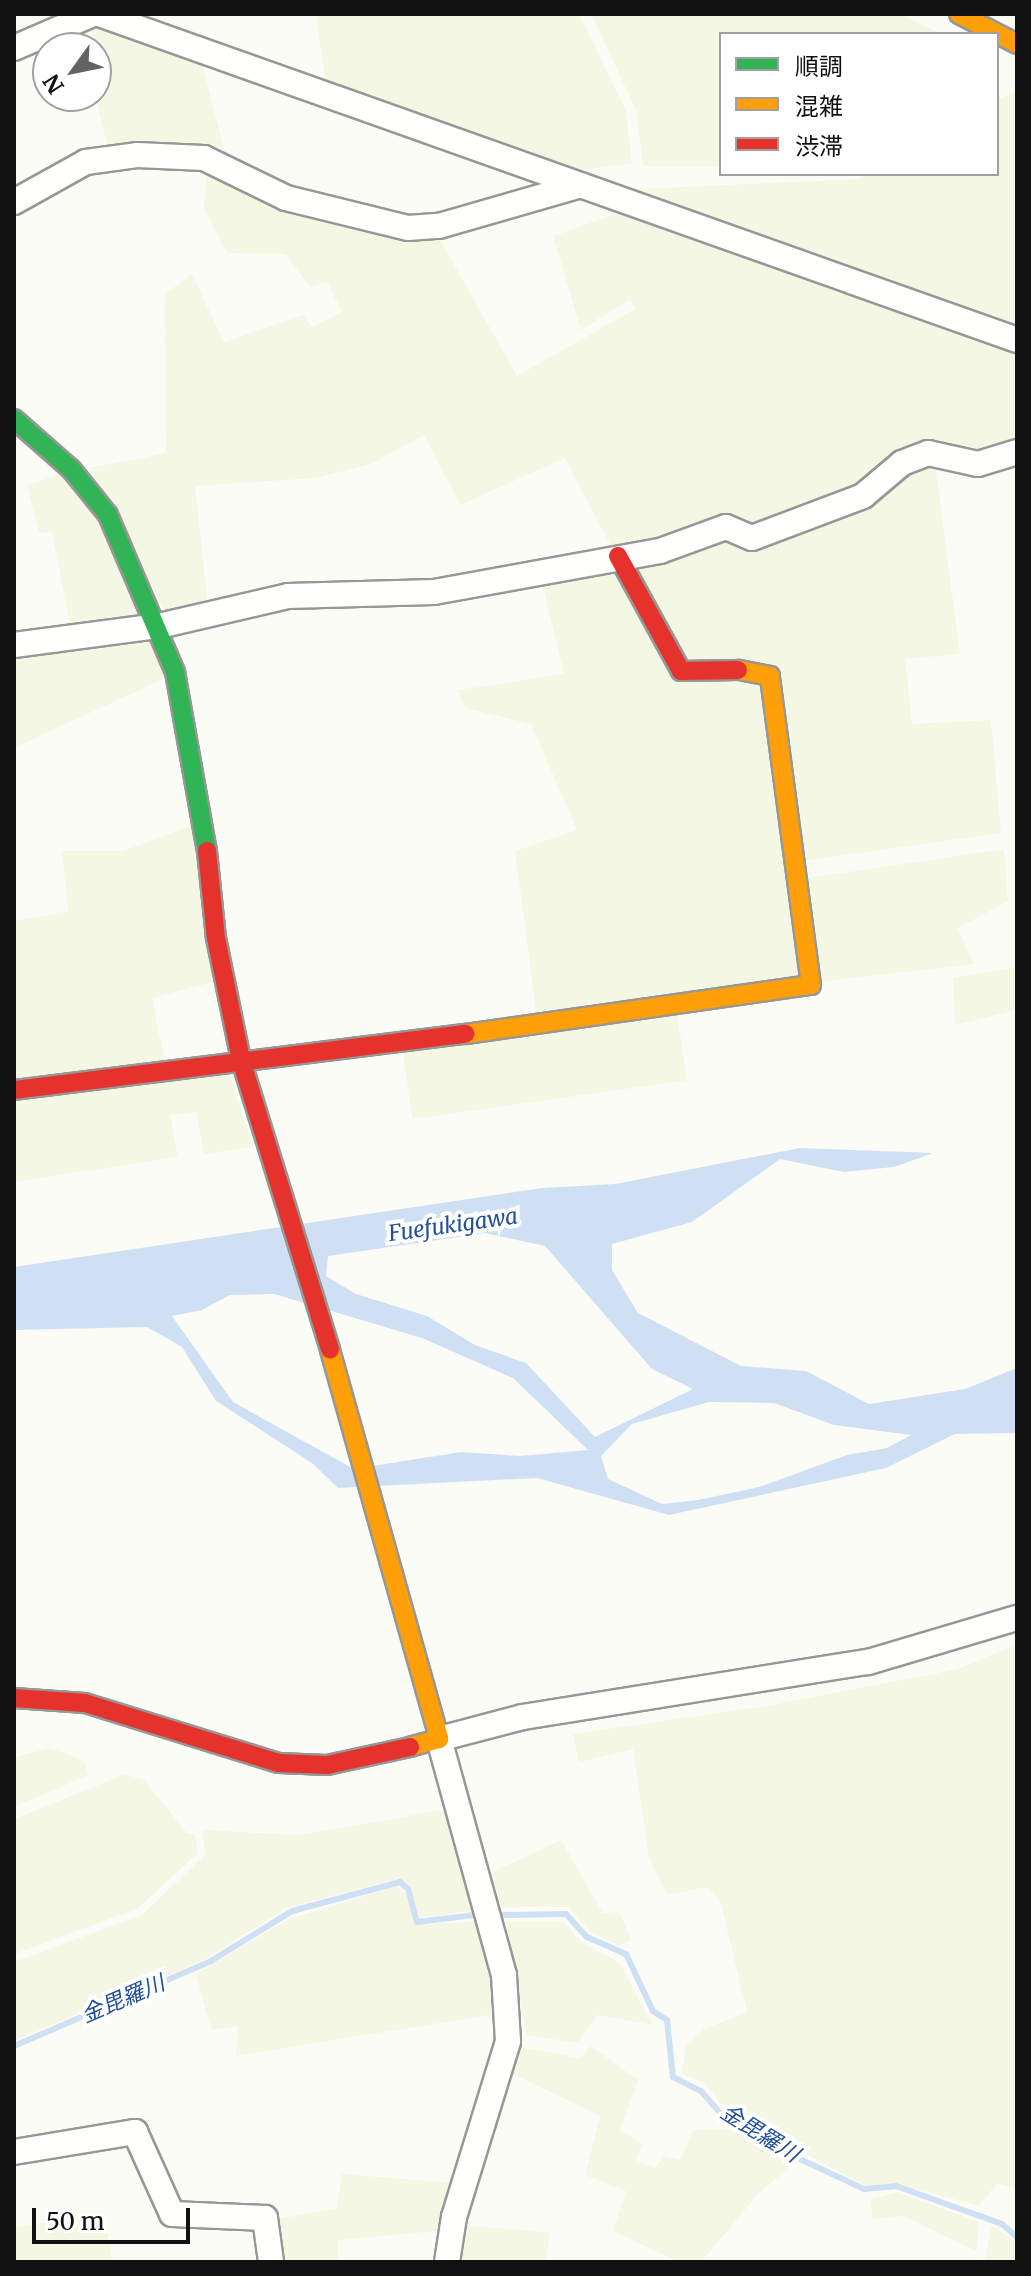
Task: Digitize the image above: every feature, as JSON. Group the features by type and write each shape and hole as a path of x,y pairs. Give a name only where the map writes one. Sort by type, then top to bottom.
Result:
{"street":[{"path":"14,48 96,14 1017,340"},
{"path":"959,14 994,32"},
{"path":"999,35 1017,44"},
{"path":"14,202 86,162 137,155 204,158 286,198 408,228 439,226 581,185"},
{"path":"14,419 71,469 108,515 159,626 189,730 216,938 241,1060 285,1190 504,1975 508,2041 454,2217 447,2262"},
{"path":"14,645 159,626 288,596 434,592 618,556 660,551 726,527 752,538 789,527 863,496 902,463 928,453 978,464 1017,452"},
{"path":"14,1090 602,1017 811,985 770,676 758,670 681,671 618,556"},
{"path":"14,1698 85,1703 279,1763 327,1765 370,1759 523,1717 868,1662 1017,1618"},
{"path":"14,2152 135,2132 172,2214 265,2218 271,2262"}],"green space":[{"path":"316,14 579,14 626,111 632,163 564,173 326,86"},
{"path":"591,14 900,14 938,32 719,32 719,166 643,166 636,110"},
{"path":"99,20 201,59 224,149 192,142 108,147 99,112 112,112 112,32 92,32 89,24"},
{"path":"1017,91 1017,334 638,201 639,189 859,179 863,176 999,176 999,99"},
{"path":"207,165 438,236 517,376 635,309 630,299 581,330 553,236 627,210 1017,346 1017,444 977,456 927,447 856,493 756,530 684,534 612,548 565,458 460,505 424,435 371,464 316,478 195,486 208,605 167,615 89,468 166,453 165,294 192,274 224,342 303,315 312,327 342,312 327,282 310,287 285,254 227,253 204,207"},
{"path":"935,463 960,654 905,659 912,724 991,720 1001,833 801,861 775,671 683,663 630,565"},
{"path":"62,473 113,538 144,619 71,630 52,532 39,533 27,486"},
{"path":"615,564 680,680 758,677 804,979 537,1018 515,851 577,830 531,724 465,708 458,690 564,674 541,578"},
{"path":"149,636 165,678 14,748 14,656"},
{"path":"193,825 213,982 152,998 165,1063 14,1082 14,921 68,911 62,851 123,851"},
{"path":"1004,849 1008,901 958,928 974,964 817,982 808,878"},
{"path":"1017,967 1017,1010 955,1025 953,978"},
{"path":"677,1012 687,1080 412,1119 403,1051"},
{"path":"230,1075 253,1147 204,1154 196,1112 170,1115 178,1157 14,1182 14,1099"},
{"path":"1017,1644 1017,2189 997,2183 979,2206 920,2190 865,2186 729,2113 704,2083 681,2073 687,2044 704,2029 747,2012 720,1900 706,1887 667,1895 649,1858 633,1749 579,1762 573,1734 772,1705 958,1669"},
{"path":"50,1748 83,1760 89,1775 14,1807 14,1757"},
{"path":"125,1774 144,1780 187,1833 195,1834 198,1853 137,1909 14,1954 14,1819"},
{"path":"448,1809 477,1910 419,1918 411,1889 400,1878 286,1908 202,1961 14,2041 14,1962 142,1915 205,1855 202,1830 299,1835"},
{"path":"561,1840 603,1913 619,1912 632,1940 619,1946 592,1933 568,1907 502,1907 491,1873"},
{"path":"397,1886 406,1893 415,1925 478,1921 497,1977 501,2013 236,2056 238,2026 211,2030 196,1974 289,1919"},
{"path":"506,1922 564,1922 581,1942 620,1963 652,2025 597,2015 578,2043 526,2035"},
{"path":"591,2046 638,2080 620,2130 642,2144 636,2160 655,2168 664,2156 680,2160 693,2130 732,2129 791,2166 759,2193 702,2261 679,2262 613,2231 626,2191 585,2175 600,2116 509,2072 516,2047 580,2058"},
{"path":"342,2174 455,2183 447,2230 338,2240 338,2262 281,2262 277,2219 336,2209"},
{"path":"897,2192 979,2222 976,2251 904,2216 872,2219 871,2199"},
{"path":"104,2215 113,2262 14,2262 14,2227"},
{"path":"464,2225 550,2233 546,2262 459,2262"},
{"path":"992,2226 1017,2242 1017,2262 984,2262"}],"water":[{"name":"Fuefukigawa","path":"800,1148 933,1153 894,1167 844,1172 780,1159 692,1222 612,1244 612,1270 638,1313 741,1366 806,1371 869,1404 965,1389 1017,1368 1017,1433 955,1434 886,1468 669,1515 537,1478 338,1488 312,1463 216,1401 182,1347 147,1327 14,1330 14,1267 542,1188 615,1184","holes":["485,1233 545,1246 652,1369 693,1389 595,1437 526,1363 475,1345 427,1316 356,1294 326,1276 328,1256","274,1294 422,1338 513,1378 588,1450 520,1456 461,1452 354,1469 233,1402 172,1316 202,1310 230,1295","709,1402 774,1403 834,1425 911,1435 887,1448 847,1455 759,1487 662,1504 608,1479 601,1456 632,1424"]}],"waterway":[{"name":"金毘羅川","path":"14,2046 211,1961 292,1911 400,1882 408,1889 417,1922 475,1915"},
{"name":"金毘羅川","path":"502,1915 566,1914 587,1937 626,1954 653,2011 667,2020 673,2077 701,2091 722,2115 770,2145 864,2189 896,2186 1002,2224 1017,2237"}],"traffic: fast":[{"path":"14,419 71,469 108,515 175,672 207,851"}],"traffic: slow":[{"path":"959,14 994,32"},
{"path":"999,35 1017,44"},
{"path":"466,1034 811,985 770,676 738,670"},
{"path":"330,1350 439,1739 410,1747"}],"traffic: jam":[{"path":"618,556 681,671 738,670"},
{"path":"207,851 216,938 241,1060 330,1350"},
{"path":"14,1090 466,1034"},
{"path":"14,1698 85,1703 279,1763 327,1765 410,1747"}]}
